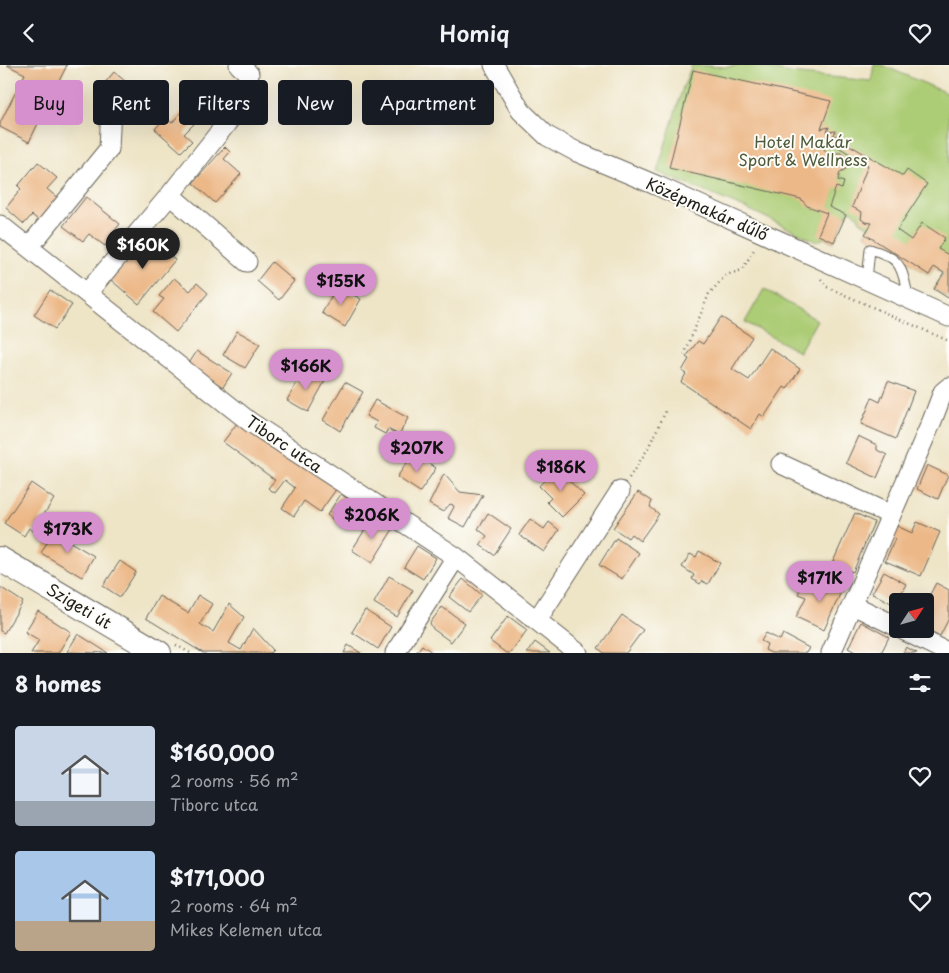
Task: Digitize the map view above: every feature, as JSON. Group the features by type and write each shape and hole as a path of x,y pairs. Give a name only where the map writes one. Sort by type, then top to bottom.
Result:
{"street":[{"path":"87,293 170,195 245,100 248,74 240,65"},
{"name":"Középmakár dűlő","path":"494,65 521,111 547,136 577,152 658,186 949,317"},
{"path":"29,247 109,149 110,125"},
{"path":"170,195 247,261"},
{"name":"Tiborc utca","path":"0,225 250,422 456,557 578,653"},
{"path":"831,653 943,391 949,387"},
{"path":"781,464 891,515"},
{"path":"536,620 620,491"},
{"path":"395,653 456,557"},
{"name":"Szigeti út","path":"0,559 159,653"},
{"path":"853,605 889,623"},
{"path":"919,638 949,653"}],"lane":[{"path":"867,280 870,249 889,255 901,267 909,299"}],"path":[{"path":"684,355 709,294 726,275 742,270 758,242"},
{"path":"620,491 647,450 667,409"}],"green space":[{"name":"Hotel Makár Sport & Wellness","path":"692,65 727,67 755,65 790,73 871,81 874,65 882,65 949,94 948,298 934,289 944,273 934,267 929,275 865,234 869,227 860,221 851,210 846,215 834,242 824,238 817,242 752,211 657,172 683,87"},
{"path":"764,289 817,320 799,352 745,322"}],"building":[{"path":"7,65 67,65 60,80 22,80 25,74"},
{"path":"693,70 831,101 821,129 829,127 827,132 836,131 833,136 841,134 839,139 903,176 907,170 927,184 897,230 911,240 922,223 945,238 938,249 949,255 948,298 934,289 944,273 934,267 929,275 865,234 872,223 861,219 862,212 852,207 868,165 835,145 830,147 817,141 829,155 841,153 847,161 846,169 840,172 838,180 844,182 842,189 836,187 829,207 846,215 834,242 818,235 827,213 807,206 801,199 669,168"},
{"path":"114,72 124,80 107,80"},
{"path":"15,94 15,125 37,125 29,142 0,127 0,123"},
{"path":"179,114 179,125 193,125 184,134 192,141 181,152 155,129 159,125 169,125 169,121 172,123"},
{"path":"225,147 230,152 224,159 241,174 215,203 193,183"},
{"path":"38,162 57,178 47,189 61,201 43,224 32,215 24,224 6,208 21,189 18,186"},
{"path":"86,197 120,224 105,246 89,234 83,241 63,226"},
{"path":"147,237 175,260 139,304 111,280"},
{"path":"272,262 294,281 279,300 257,281"},
{"path":"174,278 190,291 197,283 208,293 176,332 153,312 164,299 159,296"},
{"path":"337,286 361,299 345,327 322,313"},
{"path":"50,290 72,305 55,329 34,315"},
{"path":"721,317 752,337 732,369 749,380 770,348 800,369 787,389 784,387 764,417 760,414 751,429 681,382 686,374 682,371 689,359 686,357 698,341 703,344"},
{"path":"237,331 260,344 245,368 223,355"},
{"path":"197,351 232,373 223,387 188,365"},
{"path":"305,369 325,381 308,412 287,400"},
{"path":"888,381 914,391 896,439 861,424 872,398 880,402"},
{"path":"345,382 363,392 340,431 323,420"},
{"path":"375,400 408,418 399,435 388,429 385,434 374,428 377,422 366,416"},
{"path":"238,422 337,488 320,512 304,501 294,516 282,508 295,488 285,480 275,493 268,488 275,480 223,442"},
{"path":"858,436 877,445 877,450 887,455 877,478 846,463"},
{"path":"414,453 436,468 420,492 397,477"},
{"path":"927,465 948,475 938,499 917,489"},
{"path":"556,468 584,495 562,517 547,502 551,498 539,486"},
{"path":"444,474 460,492 483,495 465,527 448,518 454,507 453,505 450,504 443,512 429,504"},
{"path":"31,483 54,499 33,531 29,528 24,536 4,523"},
{"path":"638,492 652,501 650,507 659,514 640,541 631,534 628,538 613,528"},
{"path":"341,494 361,508 347,529 327,515"},
{"path":"488,513 511,529 494,555 480,545 487,536 478,529"},
{"path":"855,513 874,522 853,572 832,564"},
{"path":"373,517 393,529 372,563 352,550"},
{"path":"530,519 544,529 549,522 559,530 544,552 519,535"},
{"path":"917,522 940,532 921,576 885,561 895,539 891,535 895,525 912,533"},
{"path":"53,532 94,556 82,577 41,553"},
{"path":"616,538 639,553 622,579 599,565"},
{"path":"417,546 436,558 423,579 404,567"},
{"path":"699,551 720,563 708,584 702,581 700,584 692,579 694,575 682,567 690,554 696,557"},
{"path":"120,561 136,572 120,597 103,586"},
{"path":"884,572 906,584 901,593 889,593 889,602 872,593"},
{"path":"389,576 413,590 397,617 374,603"},
{"path":"826,576 844,585 824,630 796,617 806,597 798,594 803,584 819,591"},
{"path":"463,579 482,595 468,612 449,597"},
{"path":"936,583 949,590 949,618 940,636 934,633 934,593 931,593"},
{"path":"0,587 23,602 4,633 0,631"},
{"path":"198,595 212,604 200,624 213,632 229,604 244,617 229,643 241,650 253,628 273,650 270,653 203,653 146,618 159,596 188,613"},
{"path":"442,607 465,623 451,642 433,629 430,623"},
{"path":"365,610 391,627 378,649 352,632"},
{"path":"38,611 71,632 58,653 31,653 39,640 25,632"},
{"path":"622,615 643,630 626,653 604,653 598,648"},
{"path":"508,616 527,630 510,653 506,653 490,641"},
{"path":"861,622 889,637 881,653 857,653 848,648"},
{"path":"766,633 780,640 783,634 809,648 806,653 771,653 765,650 767,644 761,641"},
{"path":"78,634 108,653 67,652"},
{"path":"535,642 550,653 527,653"},
{"path":"348,645 361,653 344,653"},
{"path":"422,645 433,653 416,653"},
{"path":"906,647 917,653 903,653"}]}
